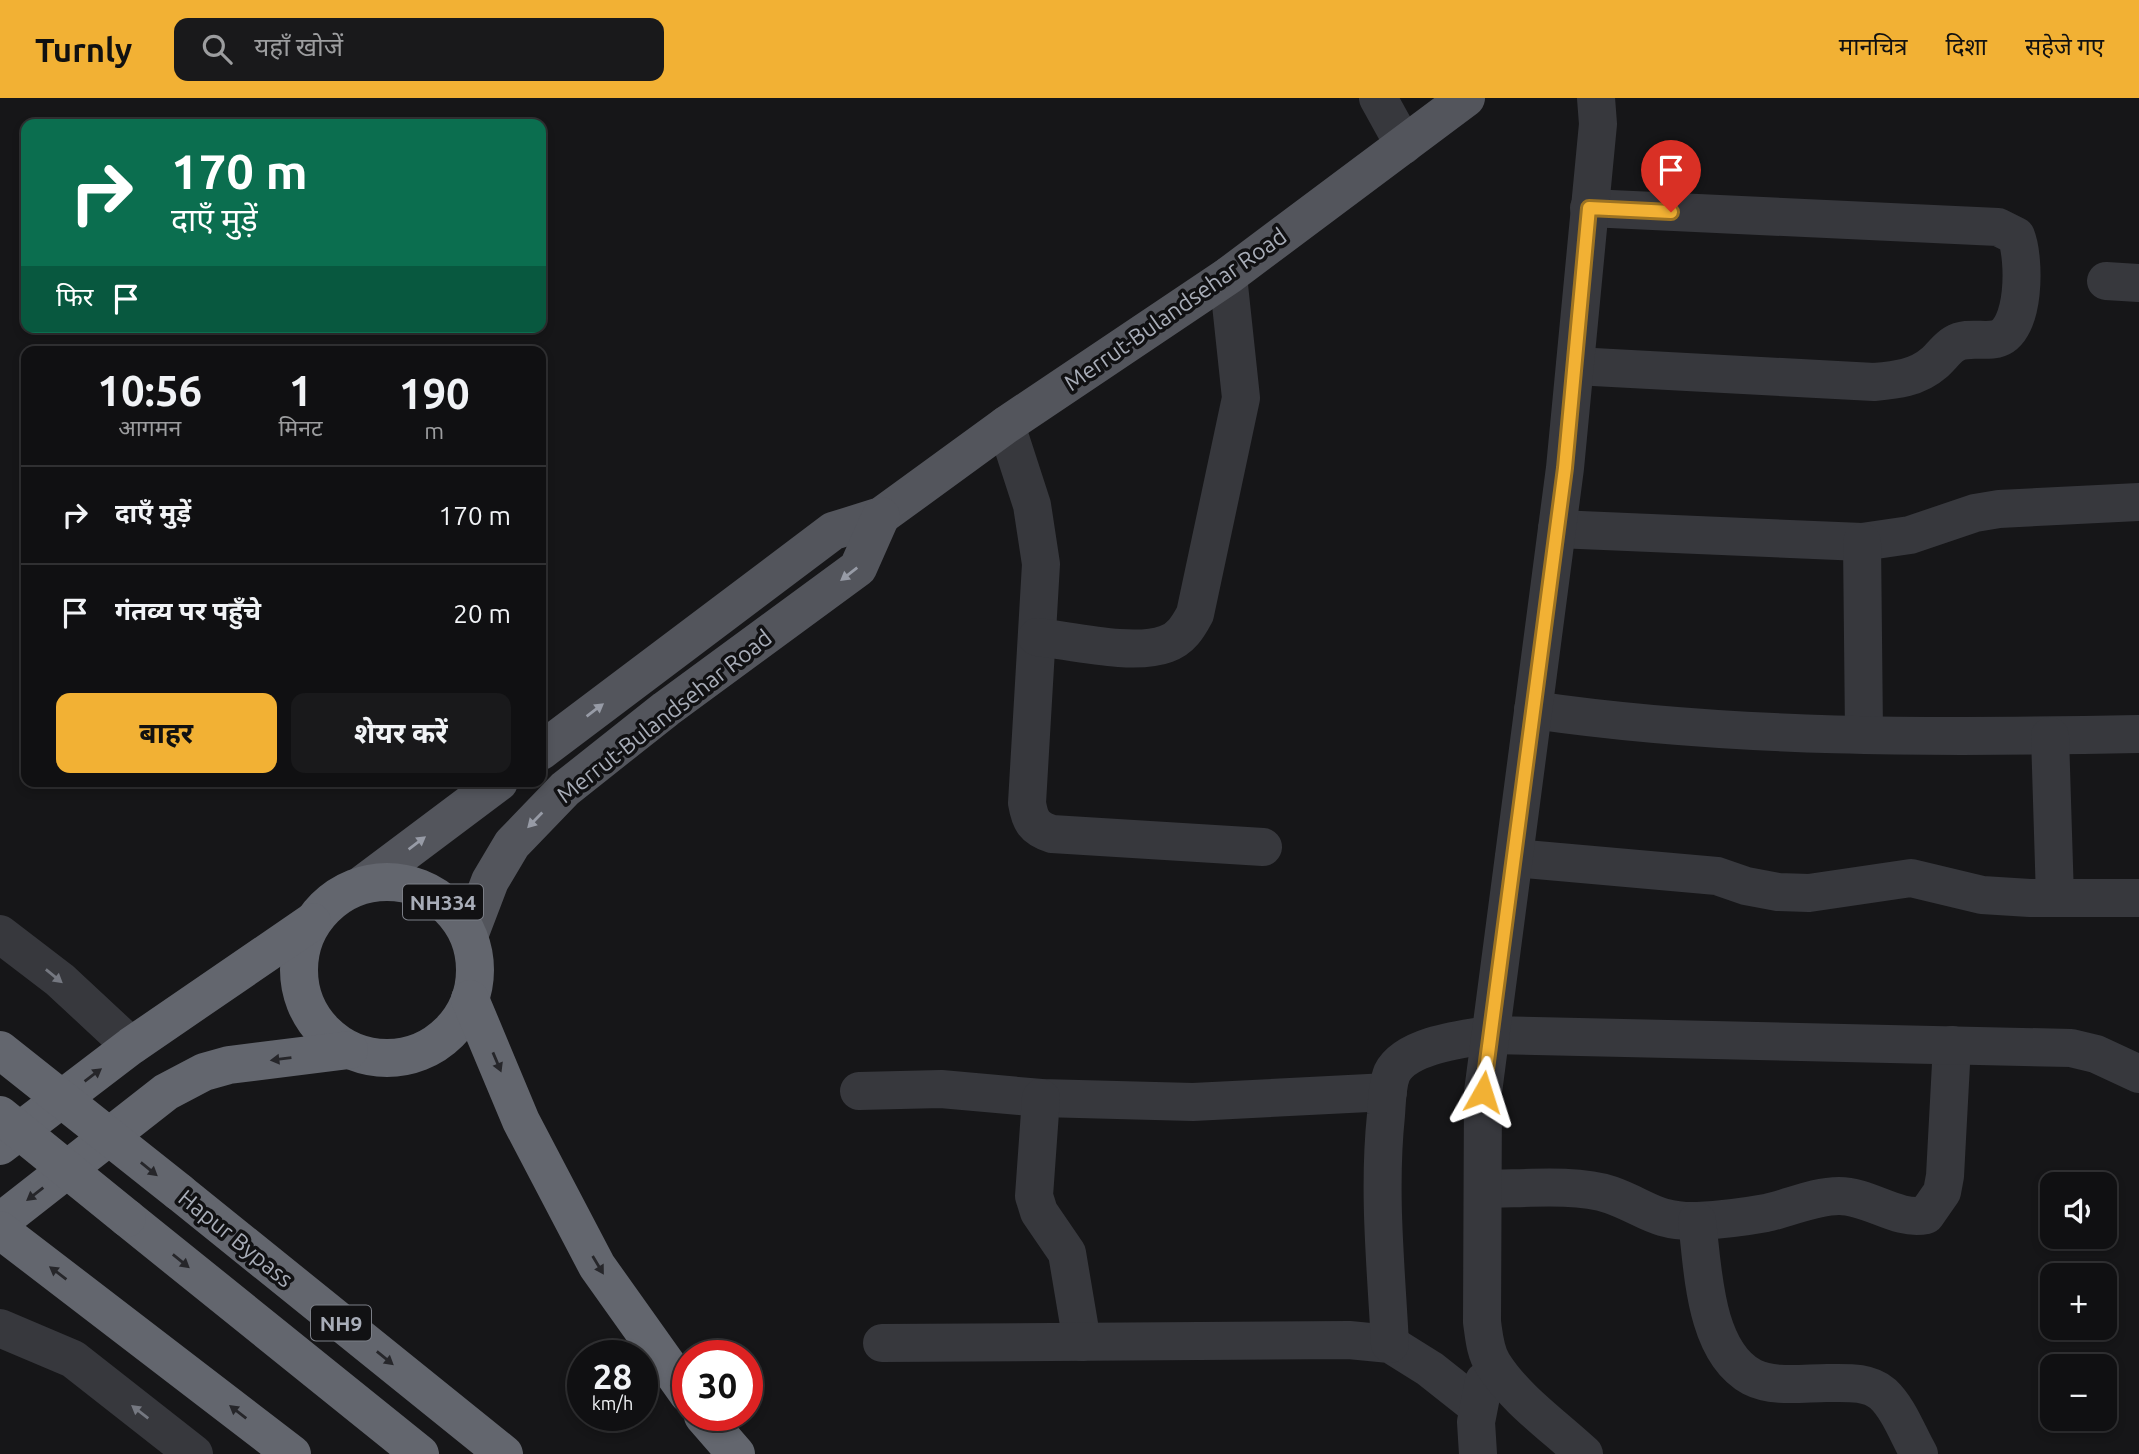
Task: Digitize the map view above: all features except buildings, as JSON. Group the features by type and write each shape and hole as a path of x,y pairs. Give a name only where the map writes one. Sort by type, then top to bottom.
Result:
{"highway":[{"name":"NH334","path":"383,881 405,883 425,890 458,918 468,936 475,978 470,999 462,1018 448,1035 421,1052 390,1059 349,1050 331,1038 316,1023 305,1004 299,984 303,941 312,922 326,905 363,884 383,881"},
{"name":"NH334","path":"0,1146 131,1046 312,922"},
{"name":"NH334","path":"470,999 521,1121 597,1266 672,1371"},
{"name":"Hapur Bypass","path":"0,1050 504,1454"},
{"path":"0,1222 166,1092 204,1072 229,1065 349,1050"},
{"name":"NH9","path":"0,1115 420,1454"},
{"path":"0,1230 292,1454"},
{"path":"716,1431 736,1454"}],"main road":[{"name":"Merrut-Bulandsehar Road","path":"546,747 833,531 881,516 1006,425 1228,276 1466,98"},
{"name":"Merrut-Bulandsehar Road","path":"468,936 490,881 512,845 565,789 667,709 858,568 881,516"},
{"path":"363,884 492,787"}],"street":[{"path":"1378,98 1404,145"},
{"path":"1584,1454 1511,1386 1493,1363 1484,1342 1483,1092 1557,529 1598,124 1596,98"},
{"path":"1575,366 1874,382 1898,380 1924,372 1954,344 1966,340 1997,339 2007,334 2015,324 2018,310 2021,251 2016,236 1998,227 1589,208"},
{"path":"1037,637 1146,649 1168,644 1186,631 1195,614 1241,398 1240,359 1228,276"},
{"path":"1006,425 1038,533 1041,564 1027,803 1030,820 1039,830 1052,834 1263,847"},
{"path":"1557,529 1862,542 1910,535 1975,513 1999,509 2139,502"},
{"path":"1862,542 1864,733"},
{"path":"1533,710 1679,728 2050,736 2139,734"},
{"path":"2050,736 2055,898"},
{"path":"1514,858 1703,874 1778,892 1809,893 1911,878 1982,895 2139,898"},
{"path":"0,934 60,980 131,1046"},
{"path":"1390,1344 1381,1162 1388,1092 1393,1071 1410,1057 1446,1041 1489,1035 2071,1048 2096,1054 2139,1074"},
{"path":"1483,1189 1584,1190 1610,1195 1651,1216 1696,1221 1764,1213 1838,1196 1862,1199 1904,1215 1926,1216 1942,1192 1945,1176 1952,1045"},
{"path":"859,1091 941,1089 1041,1098 1193,1102 1388,1092"},
{"path":"1041,1098 1034,1196 1039,1212 1067,1253 1082,1342"},
{"path":"1696,1221 1710,1315 1720,1341 1737,1365 1752,1377 1770,1382 1849,1382 1868,1386 1882,1394 1892,1405 1919,1454"},
{"path":"0,1328 73,1359 194,1454"},
{"path":"882,1343 1349,1340 1390,1344 1430,1370 1478,1407"},
{"path":"1478,1454 1478,1407 1482,1387 1493,1363"}],"route":[{"path":"1483,1092 1565,468 1589,208 1671,212"}]}
